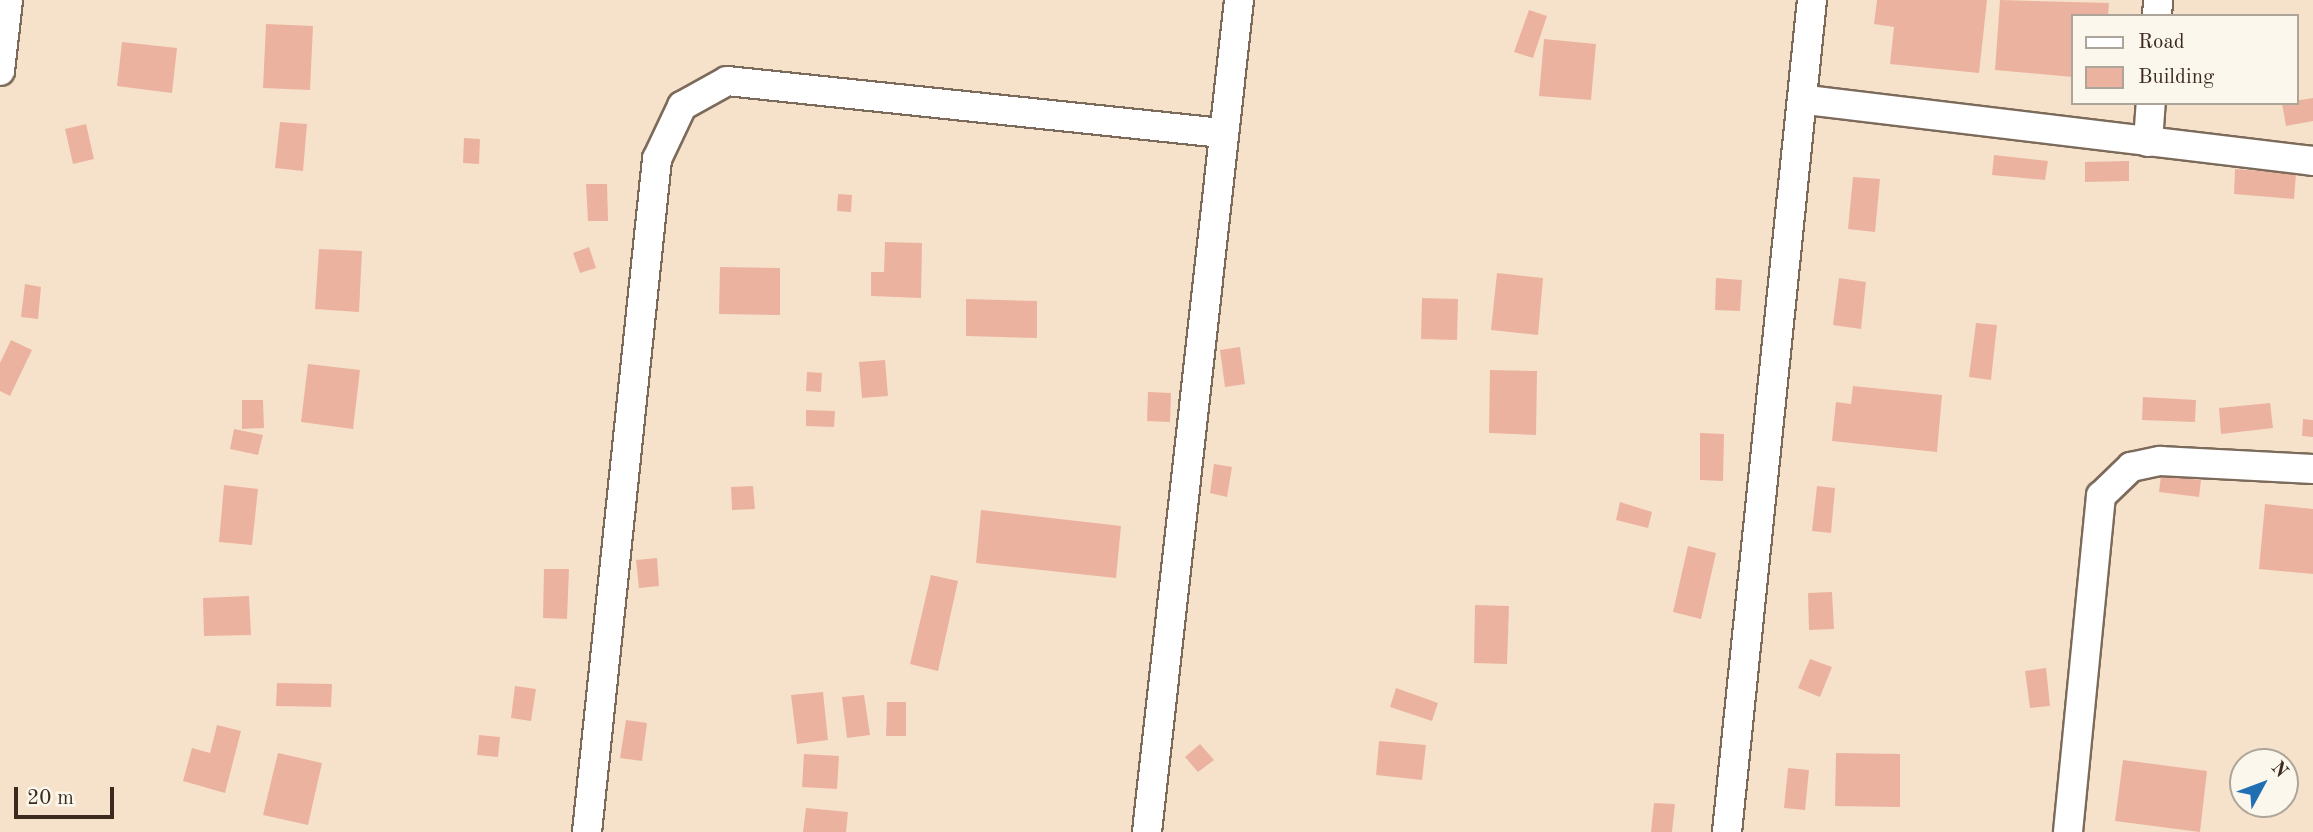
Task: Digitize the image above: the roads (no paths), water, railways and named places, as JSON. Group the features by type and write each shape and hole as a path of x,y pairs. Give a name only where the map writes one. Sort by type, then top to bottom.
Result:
{"street":[{"path":"0,71 8,0"},
{"path":"1147,832 1221,132 1239,0"},
{"path":"1727,832 1807,100 1812,0"},
{"path":"587,832 657,159 682,106 727,80 1221,132"},
{"path":"1807,100 2313,161"},
{"path":"2148,142 2151,105"},
{"path":"2068,832 2101,496 2131,467 2160,461 2313,469"}]}
